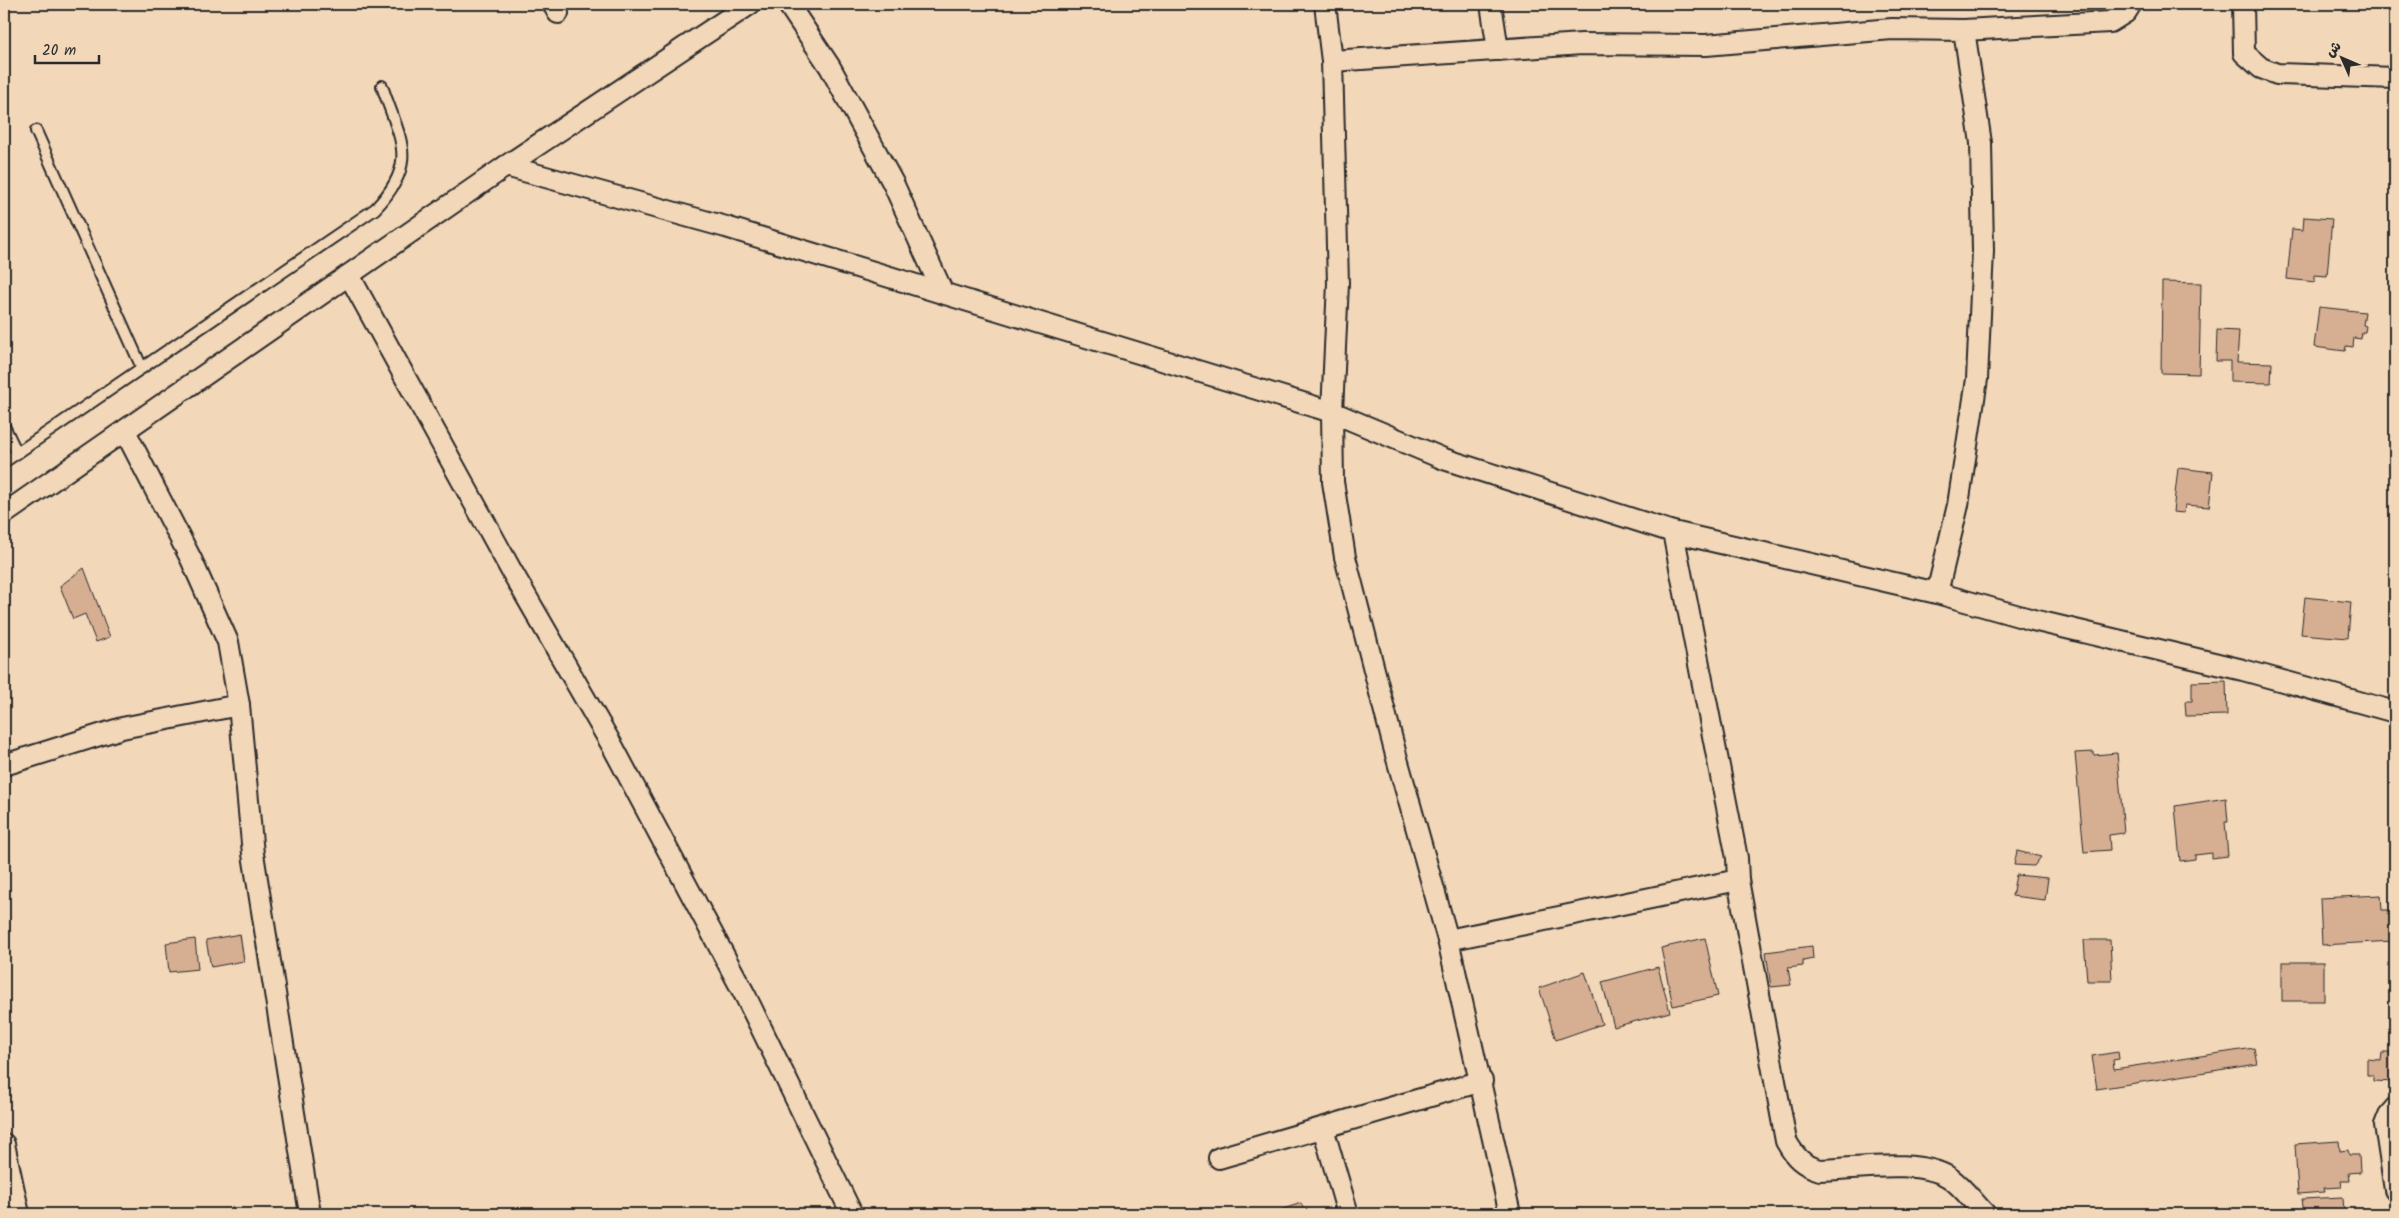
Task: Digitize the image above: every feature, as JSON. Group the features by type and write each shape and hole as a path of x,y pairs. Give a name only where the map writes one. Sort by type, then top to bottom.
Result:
{"street":[{"path":"4,514 506,166 750,4"},
{"path":"788,4 830,66 893,183 943,293"},
{"path":"1325,4 1332,62 1338,283 1332,412 1333,482 1345,557 1396,755 1448,940 1482,1081 1510,1214"},
{"path":"1491,4 1498,50"},
{"path":"1332,62 1582,44 1706,44 1892,29 1964,30 2110,22 2126,12 2131,4"},
{"path":"2242,4 2244,53 2261,68 2277,74 2395,78"},
{"path":"1937,594 1958,505 1977,379 1983,251 1981,143 1964,30"},
{"path":"506,166 726,227 1332,412 1444,459 1673,532 1937,594 2033,620 2243,670 2395,712"},
{"path":"349,275 511,570 618,756 746,997 852,1214"},
{"path":"125,431 191,559 228,642 239,705 253,854 310,1214"},
{"path":"1673,532 1737,858 1738,880 1786,1140 1795,1156 1806,1166 1820,1170 1916,1166 1936,1171 1951,1178 1985,1214"},
{"path":"4,765 122,728 239,705"},
{"path":"1448,940 1738,880"},
{"path":"1219,1158 1482,1081"},
{"path":"2395,1108 2389,1115 2385,1126 2395,1190"},
{"path":"1323,1128 1348,1214"},
{"path":"4,1144 19,1214"}],"lane":[{"path":"4,462 374,209 391,192 400,175 404,150 382,86"},
{"path":"36,131 142,368"},
{"path":"4,426 17,453"}],"building":[{"path":"2304,217 2332,219 2327,276 2315,275 2315,282 2287,279 2292,229 2303,230"},
{"path":"2162,282 2201,283 2199,374 2161,373"},
{"path":"2319,307 2365,312 2363,325 2366,326 2365,332 2362,332 2361,339 2354,338 2353,347 2346,346 2345,351 2314,347"},
{"path":"2217,330 2239,331 2237,362 2272,363 2271,383 2230,382 2230,361 2216,361"},
{"path":"2178,468 2213,472 2209,507 2185,505 2184,513 2173,512"},
{"path":"84,568 110,637 96,642 85,614 73,619 60,586"},
{"path":"2305,597 2351,602 2348,638 2301,634"},
{"path":"2226,681 2227,715 2186,716 2185,701 2192,701 2192,682"},
{"path":"2094,752 2094,755 2117,753 2124,833 2109,835 2110,850 2084,852 2075,753"},
{"path":"2226,798 2228,822 2225,822 2228,856 2212,858 2212,853 2195,855 2195,859 2180,861 2175,806"},
{"path":"2017,851 2041,857 2034,866 2014,865"},
{"path":"2016,875 2048,878 2045,900 2012,896"},
{"path":"2381,895 2382,910 2392,910 2393,941 2322,945 2320,898"},
{"path":"240,934 244,961 211,967 206,940"},
{"path":"1705,938 1718,996 1673,1006 1661,948"},
{"path":"195,939 198,969 169,972 166,943"},
{"path":"2084,940 2110,940 2112,981 2087,981"},
{"path":"1812,946 1813,959 1803,961 1803,966 1788,968 1791,985 1771,987 1766,952"},
{"path":"2282,962 2324,962 2324,1001 2282,1001"},
{"path":"1658,967 1670,1012 1614,1027 1602,982"},
{"path":"1585,972 1602,1024 1556,1040 1539,988"},
{"path":"2254,1048 2257,1064 2097,1089 2092,1056 2118,1052 2119,1059 2113,1060 2114,1069"},
{"path":"2382,1053 2395,1053 2395,1082 2373,1081 2373,1075 2367,1075 2367,1059 2381,1060"},
{"path":"2339,1141 2340,1151 2348,1150 2349,1155 2359,1155 2360,1172 2349,1173 2350,1181 2341,1181 2342,1187 2324,1188 2325,1192 2298,1194 2295,1144"},
{"path":"2343,1197 2344,1214 2304,1214 2302,1199"},
{"path":"1301,1203 1306,1214 1269,1214"}]}
